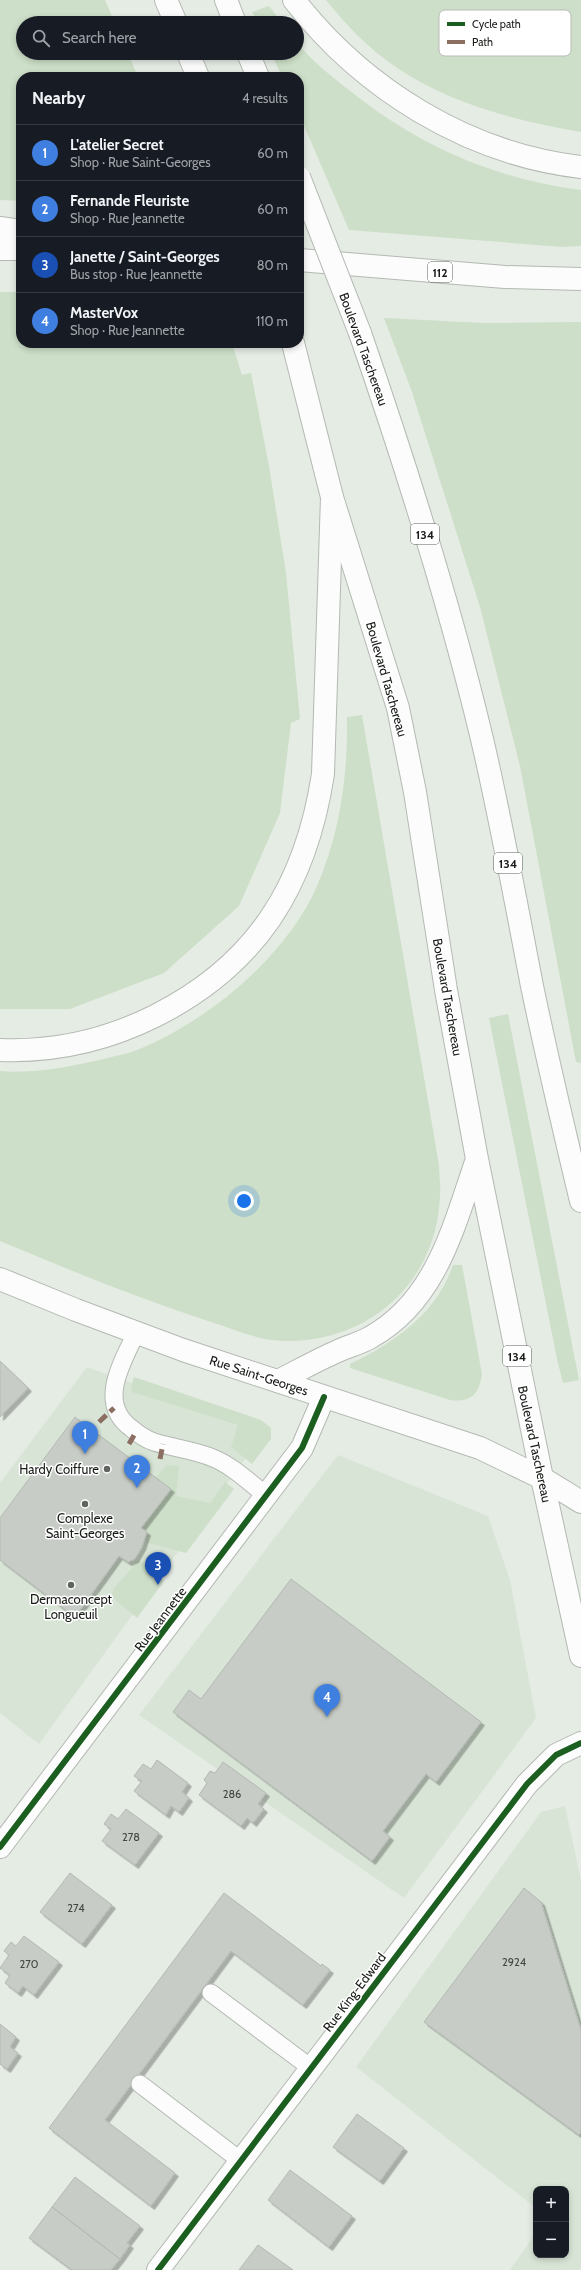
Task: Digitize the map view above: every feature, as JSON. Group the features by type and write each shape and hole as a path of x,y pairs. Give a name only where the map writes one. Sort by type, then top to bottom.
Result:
{"main road":[{"path":"166,0 173,16"},
{"path":"226,0 232,16"},
{"path":"294,0 323,35 339,50 382,88 405,104 437,121 499,147 532,158 581,167"},
{"path":"191,60 196,72"},
{"path":"251,60 256,72"},
{"name":"Boulevard Taschereau","path":"304,190 360,333 401,456 452,623 470,691 492,786 550,1068 581,1201"},
{"path":"0,228 16,230"},
{"path":"0,249 16,249"},
{"name":"112","path":"304,260 505,277 581,279"},
{"name":"Boulevard Taschereau","path":"294,348 332,497 398,708 415,792 446,990 477,1160 542,1478 581,1656"},
{"path":"0,1050 48,1048 108,1036 136,1025 181,1003 206,987 244,953 277,908 302,859 318,802 323,774 332,497"},
{"path":"278,1381 338,1351 372,1337 414,1303 427,1285 444,1252 477,1160"},
{"name":"Rue Saint-Georges","path":"0,1279 136,1333 480,1448 542,1478 581,1502"},
{"name":"Rue Jeannette","path":"0,1847 302,1448 324,1397"},
{"name":"Rue King-Edward","path":"158,2270 532,1778 556,1755 581,1743"}],"lane":[{"path":"136,1333 120,1368 114,1393 113,1402 117,1415 124,1423 144,1438 201,1453 224,1464 267,1496"},
{"path":"211,1992 311,2068"},
{"path":"140,2084 241,2161"}],"shaded area":[{"path":"0,0 105,0 112,16 16,16 16,60 131,60 136,72 16,72 16,201 0,200"},
{"path":"326,0 581,0 581,132 557,128 509,116 461,101 438,91 417,80 386,60 367,44"},
{"path":"269,6 277,16 254,16 252,12"},
{"path":"304,50 328,73 375,110 402,128 430,143 487,168 548,185 581,190 581,246 562,247 349,230 304,126 304,72 280,72 274,60 304,60"},
{"path":"0,292 16,292 16,348 234,348 242,375 251,373 269,466 286,573 300,719 291,723 280,813 239,906 164,973 70,1009 0,1009"},
{"path":"384,318 484,323 581,322 581,1063 576,1062 520,766 480,607 412,392"},
{"path":"362,715 439,1165 440,1192 436,1227 426,1255 412,1280 393,1302 370,1319 344,1331 315,1339 284,1341 265,1339 247,1334 158,1304 0,1241 0,1071 14,1072 54,1069 95,1061 137,1050 164,1038 190,1022 217,1004 242,984 286,937 304,912 317,886 332,845 341,803 346,760 347,717"},
{"path":"508,1014 579,1380 563,1383 489,1018"},
{"path":"453,1265 462,1265 482,1374 479,1387 473,1396 463,1400 450,1400 350,1368 350,1364 398,1336 425,1312 446,1282"},
{"path":"87,1367 266,1430 39,1744 0,1713 0,1483"},
{"path":"134,1377 261,1420 271,1428 271,1439 252,1464 231,1447 238,1425 132,1392 131,1387"},
{"path":"338,1455 488,1516 510,1580 536,1718 404,1898 139,1715"},
{"path":"167,1465 179,1466 176,1496 210,1503 225,1482 234,1489 186,1553 144,1542 147,1532 141,1528 171,1490 155,1478"},
{"path":"139,1560 157,1572 155,1575 164,1581 137,1618 112,1597 113,1589"},
{"path":"565,1806 581,1880 581,2270 510,2270 533,2237 533,2258 569,2258 569,2186 533,2186 533,2206 356,2067 541,1812"}],"building":[{"path":"0,1361 28,1388 0,1417"},
{"name":"Complexe Saint-Georges","path":"75,1417 171,1489 141,1528 147,1532 142,1547 135,1559 128,1562 119,1556 75,1617 0,1560 0,1518"},
{"path":"291,1579 481,1722 436,1782 426,1774 383,1831 390,1837 372,1861 173,1712 189,1690 201,1699"},
{"path":"157,1760 188,1783 182,1792 189,1798 179,1812 171,1806 166,1815 134,1791 142,1781 134,1776 143,1764 151,1769"},
{"path":"223,1762 266,1793 258,1804 264,1809 253,1823 247,1818 241,1826 199,1795 207,1783 204,1780 210,1771 215,1773"},
{"path":"126,1809 159,1833 135,1865 102,1841 111,1829 104,1824 111,1814 118,1819"},
{"path":"70,1873 112,1905 82,1944 40,1912"},
{"path":"524,1888 541,1902 581,2030 581,2133 579,2135 424,2022"},
{"path":"224,1893 321,1966 322,1964 330,1970 303,2005 231,1951 105,2120 175,2173 151,2206 49,2128"},
{"path":"24,1936 59,1962 34,1995 23,1986 18,1993 5,1983 10,1975 0,1968 9,1955 4,1951 11,1942 16,1946"},
{"path":"0,2024 16,2037 10,2047 18,2053 7,2069 0,2064"},
{"path":"357,2114 404,2148 380,2181 333,2147"},
{"path":"290,2170 352,2216 329,2247 268,2200"},
{"path":"75,2177 140,2226 127,2243 130,2245 120,2259 52,2207"},
{"path":"52,2207 120,2259 111,2270 72,2270 29,2238"},
{"path":"258,2245 293,2270 239,2270"}],"marked path":[{"path":"99,1422 114,1408"},
{"path":"129,1444 136,1432"},
{"path":"160,1459 163,1444"}],"cycle path":[{"path":"0,1847 302,1448 324,1397"},
{"path":"158,2270 527,1784 556,1755 581,1743"}],"place":[{"name":"L'atelier Secret","path":"85,1454"},
{"name":"Hardy Coiffure","path":"107,1469"},
{"name":"Fernande Fleuriste","path":"137,1488"},
{"name":"Complexe Saint-Georges","path":"85,1504"},
{"name":"Dermaconcept Longueuil","path":"71,1585"},
{"name":"Janette / Saint-Georges","path":"158,1585"},
{"name":"MasterVox","path":"327,1717"}]}
